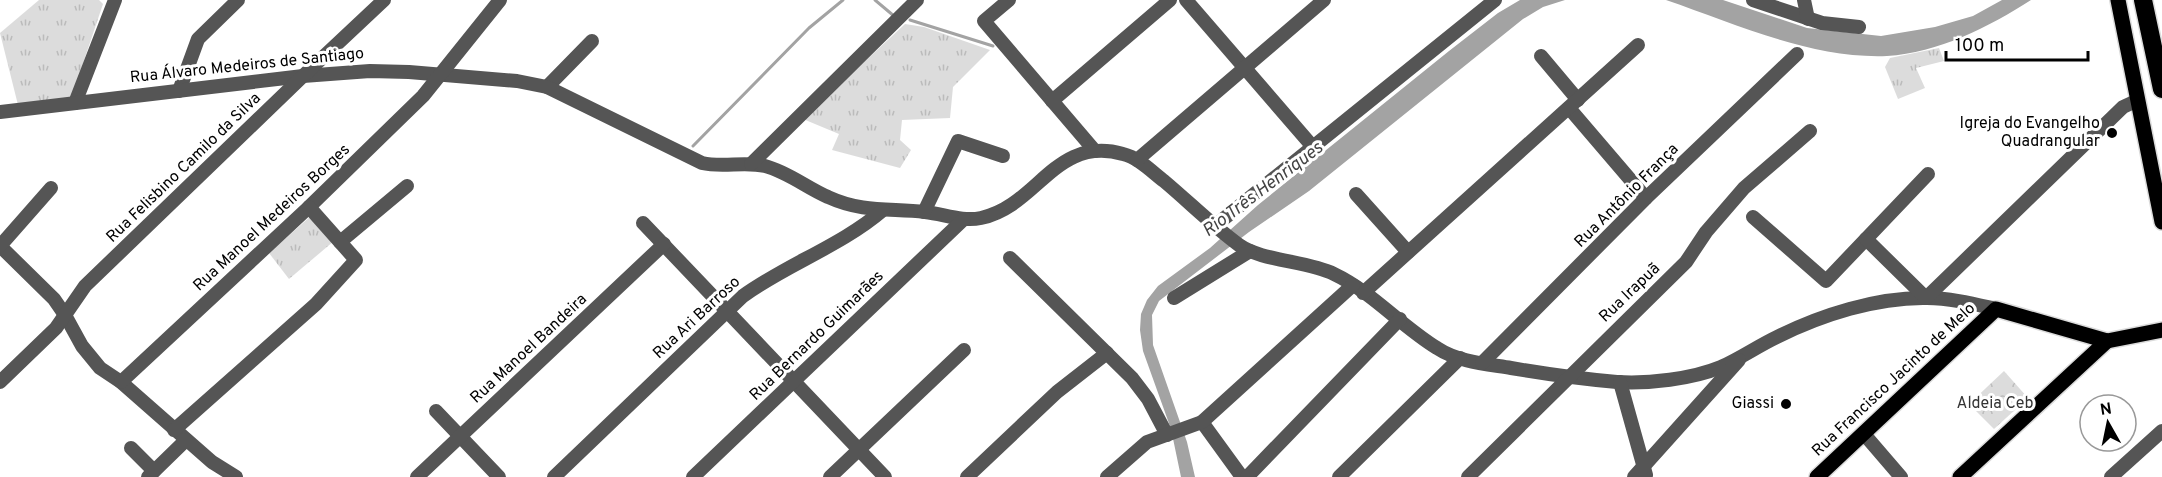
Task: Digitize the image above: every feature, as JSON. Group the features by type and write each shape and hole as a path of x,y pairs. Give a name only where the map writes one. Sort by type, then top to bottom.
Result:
{"highway":[{"path":"2143,0 2162,89"}],"main road":[{"path":"2118,0 2136,101 2162,218"},
{"name":"Rua Álvaro Medeiros de Santiago","path":"1996,309 2107,341 2162,330"},
{"name":"Rua Francisco Jacinto de Melo","path":"1817,477 1996,309"},
{"path":"1960,477 2107,341"}],"street":[{"path":"75,103 115,0"},
{"path":"179,91 198,39 238,0"},
{"name":"Rua Felisbino Camilo da Silva","path":"0,382 42,343 85,286 384,0"},
{"name":"Rua Manoel Medeiros Borges","path":"121,382 309,207 423,96 500,0"},
{"path":"752,164 917,0"},
{"path":"1009,0 984,21 1095,151"},
{"path":"1052,101 1170,0"},
{"path":"1186,0 1313,147"},
{"path":"1137,160 1324,0"},
{"path":"1753,0 1808,19 1833,25 1859,27"},
{"path":"1804,0 1808,19"},
{"path":"1219,227 1492,1"},
{"path":"548,87 592,41"},
{"path":"1107,477 1141,446 1197,425 1358,289 1408,252 1638,45"},
{"name":"Rua Antônio França","path":"1482,363 1646,198 1797,54"},
{"path":"1541,56 1573,104 1646,198"},
{"name":"Rua Álvaro Medeiros de Santiago","path":"0,112 303,76 370,71 442,74 517,81 548,87 702,163 752,164 779,171 835,200 858,208 924,212 964,219 982,218 999,212 1065,161 1078,154 1095,151 1121,153 1137,160 1244,248 1335,274 1400,319 1436,348 1460,358 1482,363 1567,377 1620,382 1652,381 1699,373 1720,367 1782,335 1833,316 1886,302 1926,298 1957,301 1996,309"},
{"path":"1866,239 1926,298 2123,107 2136,101"},
{"name":"Rua Irapuã","path":"1468,477 1686,262 1706,232 1744,188 1810,131"},
{"path":"924,212 958,141 1003,156"},
{"path":"1753,217 1826,281 1928,174"},
{"path":"340,242 406,186"},
{"path":"51,188 0,246 54,299 74,334 100,368 121,382 212,462 236,477"},
{"path":"1356,194 1408,252"},
{"path":"174,430 316,304 356,260 309,207"},
{"name":"Rua Ari Barroso","path":"554,477 727,311 765,280 865,224 883,210"},
{"name":"Rua Bernardo Guimarães","path":"693,477 964,219"},
{"path":"643,223 885,477"},
{"name":"Rua Manoel Bandeira","path":"417,477 663,244"},
{"path":"1174,298 1244,248"},
{"path":"1010,258 1141,388 1169,435"},
{"path":"1247,477 1400,319"},
{"path":"830,477 964,350"},
{"path":"967,477 1049,399 1107,353"},
{"path":"1641,474 1743,356"},
{"path":"1339,477 1460,358"},
{"path":"1620,382 1641,474"},
{"path":"436,411 499,477"},
{"path":"1197,425 1242,477"},
{"path":"2111,477 2162,431"},
{"path":"1864,434 1901,477"},
{"path":"131,448 151,474 186,440"}],"green space":[{"path":"39,0 99,0 103,4 71,99 18,105 0,33"},
{"path":"905,24 924,27 990,50 953,87 950,118 902,120 900,140 911,150 900,168 832,150 839,134 803,119"},
{"path":"1939,48 1944,61 1916,68 1925,88 1898,99 1885,67 1890,58"},
{"path":"312,215 334,241 289,279 269,253"},
{"name":"Aldeia Ceb","path":"2004,371 2028,398 1994,429 1969,404"}],"shaded area":[{"path":"1520,0 1565,0 1543,7 1523,19 1309,191 1249,232 1159,301 1152,315 1153,345 1187,442 1195,477 1181,477 1171,429 1143,351 1140,330 1141,314 1147,300 1158,286 1210,248 1258,205 1449,51 1498,13"},
{"path":"1666,0 1723,0 1807,28 1881,36 1935,27 1973,16 2002,0 2031,0 1998,20 1944,44 1906,54 1887,56 1830,52 1802,46"}],"waterway":[{"path":"693,146 809,28 843,0"},
{"path":"875,0 894,16"},
{"path":"910,20 993,46"}],"place":[{"name":"Igreja do Evangelho Quadrangular","path":"2112,133"},
{"name":"Giassi","path":"1786,404"}],"water label":[{"name":"Rio Três Henriques","path":"1263,190"}]}
